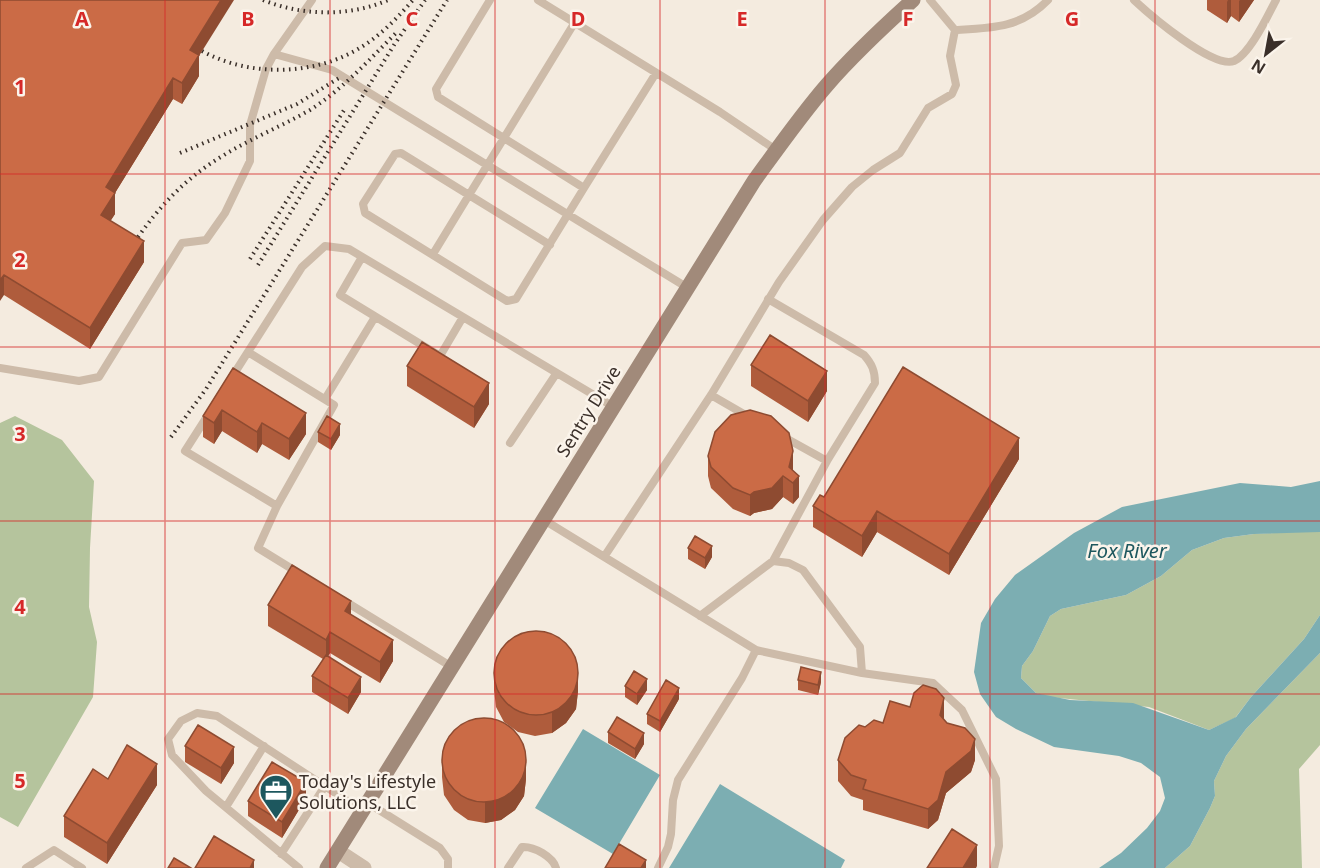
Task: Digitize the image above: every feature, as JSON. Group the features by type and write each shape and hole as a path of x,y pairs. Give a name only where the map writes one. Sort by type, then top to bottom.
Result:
{"street":[{"name":"Sentry Drive","path":"327,868 754,181 827,85 871,38 914,0"},
{"path":"338,851 364,868"}],"lane":[{"path":"0,368 79,381 99,376 182,243 206,240 225,213 250,162 249,125 266,69 312,0"},
{"path":"490,0 435,89 438,97 584,188"},
{"path":"538,0 720,112 776,150"},
{"path":"930,0 955,30"},
{"path":"955,30 1011,25 1041,8 1048,0"},
{"path":"1134,0 1172,34 1224,62 1235,60 1247,49 1276,0"},
{"path":"433,254 575,22"},
{"path":"604,557 711,395 768,300 823,220 852,187 900,153 928,108 952,93 956,85 950,56 955,30"},
{"path":"274,54 332,70 688,288"},
{"path":"550,245 401,153 395,154 363,204 365,213 507,301 516,299 550,245 584,188 656,73"},
{"path":"229,382 302,267 325,246 349,249 614,407"},
{"path":"362,257 340,295 440,356 463,317"},
{"path":"700,616 773,561 827,461 875,383 872,364 864,355 768,300"},
{"path":"325,399 375,317"},
{"path":"248,352 334,405 277,506 258,549 304,576"},
{"path":"510,443 556,374"},
{"path":"711,395 759,423"},
{"path":"210,412 185,451 277,506"},
{"path":"778,434 827,461"},
{"path":"544,520 756,650 862,674 933,683 962,710 996,779 999,846 994,868"},
{"path":"773,561 789,563 803,570 860,647 862,674"},
{"path":"331,593 452,667"},
{"path":"658,868 668,848 673,800 678,780 742,678 756,650"},
{"path":"299,868 206,791 172,755 168,739 181,721 197,713 217,716 325,786 440,848 448,859 448,868"},
{"path":"226,807 264,746"},
{"path":"281,854 325,786"},
{"path":"508,868 522,847 527,847 552,860 556,868"},
{"path":"26,868 54,850 82,868"}],"green space":[{"path":"15,416 62,440 94,481 89,607 97,642 93,697 18,827 0,817 0,423"},
{"path":"1291,532 1320,532 1320,615 1304,639 1235,718 1209,730 1149,707 1049,697 1036,693 1021,678 1022,666 1033,651 1050,616 1061,609 1126,595 1161,576 1192,550 1224,538"},
{"path":"1320,653 1320,745 1299,769 1302,868 1165,868 1190,846 1215,796 1214,781 1226,756 1246,729"}],"water":[{"name":"Fox River","path":"1320,481 1320,532 1254,534 1224,538 1192,550 1161,576 1126,595 1061,609 1050,616 1033,651 1022,666 1021,678 1036,693 1070,700 1133,703 1209,730 1236,717 1251,697 1304,639 1320,615 1320,653 1246,729 1226,756 1214,781 1215,796 1190,846 1165,868 1099,868 1121,853 1147,828 1160,811 1165,798 1160,777 1141,763 1119,756 1054,747 996,717 980,694 974,672 981,623 995,599 1015,575 1074,533 1122,507 1240,483 1291,487"},
{"path":"583,729 660,775 613,854 535,808"},
{"path":"720,784 845,860 841,868 669,868"}],"building":[{"path":"0,0 221,0 190,50 199,55 182,83 173,78 106,187 115,193 101,215 144,241 90,328 4,275 0,280"},
{"path":"770,335 827,371 808,401 751,365"},
{"path":"422,342 489,383 474,407 407,366"},
{"path":"903,367 1019,438 949,554 877,511 862,536 813,506 820,495 824,497"},
{"path":"233,368 306,413 289,439 262,423 257,432 222,410 214,423 203,416"},
{"path":"750,410 771,416 789,433 793,451 789,467 799,476 793,483 783,476 772,488 750,495 733,488 711,467 708,456 715,432 731,415"},
{"path":"327,416 340,424 331,439 318,432"},
{"path":"695,536 712,546 705,558 688,548"},
{"path":"292,565 351,601 345,611 393,640 380,662 330,632 326,640 268,605"},
{"path":"536,631 559,638 571,650 578,673 571,696 559,708 536,715 513,708 501,696 494,673 501,650 513,638"},
{"path":"326,655 361,677 348,698 312,676"},
{"path":"801,667 821,672 818,685 798,680"},
{"path":"634,671 647,679 637,694 625,686"},
{"path":"666,680 679,688 660,721 647,714"},
{"path":"923,685 936,689 944,698 940,715 947,723 965,728 975,739 971,751 946,772 938,800 928,809 863,789 866,780 851,775 838,760 845,738 859,725 865,727 874,720 883,723 890,701 910,707 914,693"},
{"path":"617,717 644,733 635,749 608,732"},
{"path":"484,718 507,725 519,737 526,760 519,783 507,795 484,802 461,795 449,783 442,760 449,737 461,725"},
{"path":"198,725 234,747 221,768 185,746"},
{"path":"127,745 157,764 107,843 64,816 93,769 108,779"},
{"path":"272,762 306,782 282,822 248,801"},
{"path":"952,829 977,845 963,868 927,868"},
{"path":"214,836 254,860 250,868 195,868"},
{"path":"619,844 646,860 641,868 605,868"},
{"path":"174,858 191,868 168,868"}],"railway":[{"path":"263,0 309,12 342,12 373,6 388,0"},
{"path":"202,51 221,60 263,69 285,70 327,62 347,55 373,39 391,24 413,0"},
{"path":"258,265 394,45 425,0"},
{"path":"171,437 206,389 447,0"},
{"path":"128,252 159,210 195,175 235,149 322,102 355,74 396,33"},
{"path":"180,153 297,104 339,78"},
{"path":"250,259 346,107"}],"place":[{"name":"Today's Lifestyle Solutions, LLC","path":"276,820"}]}
